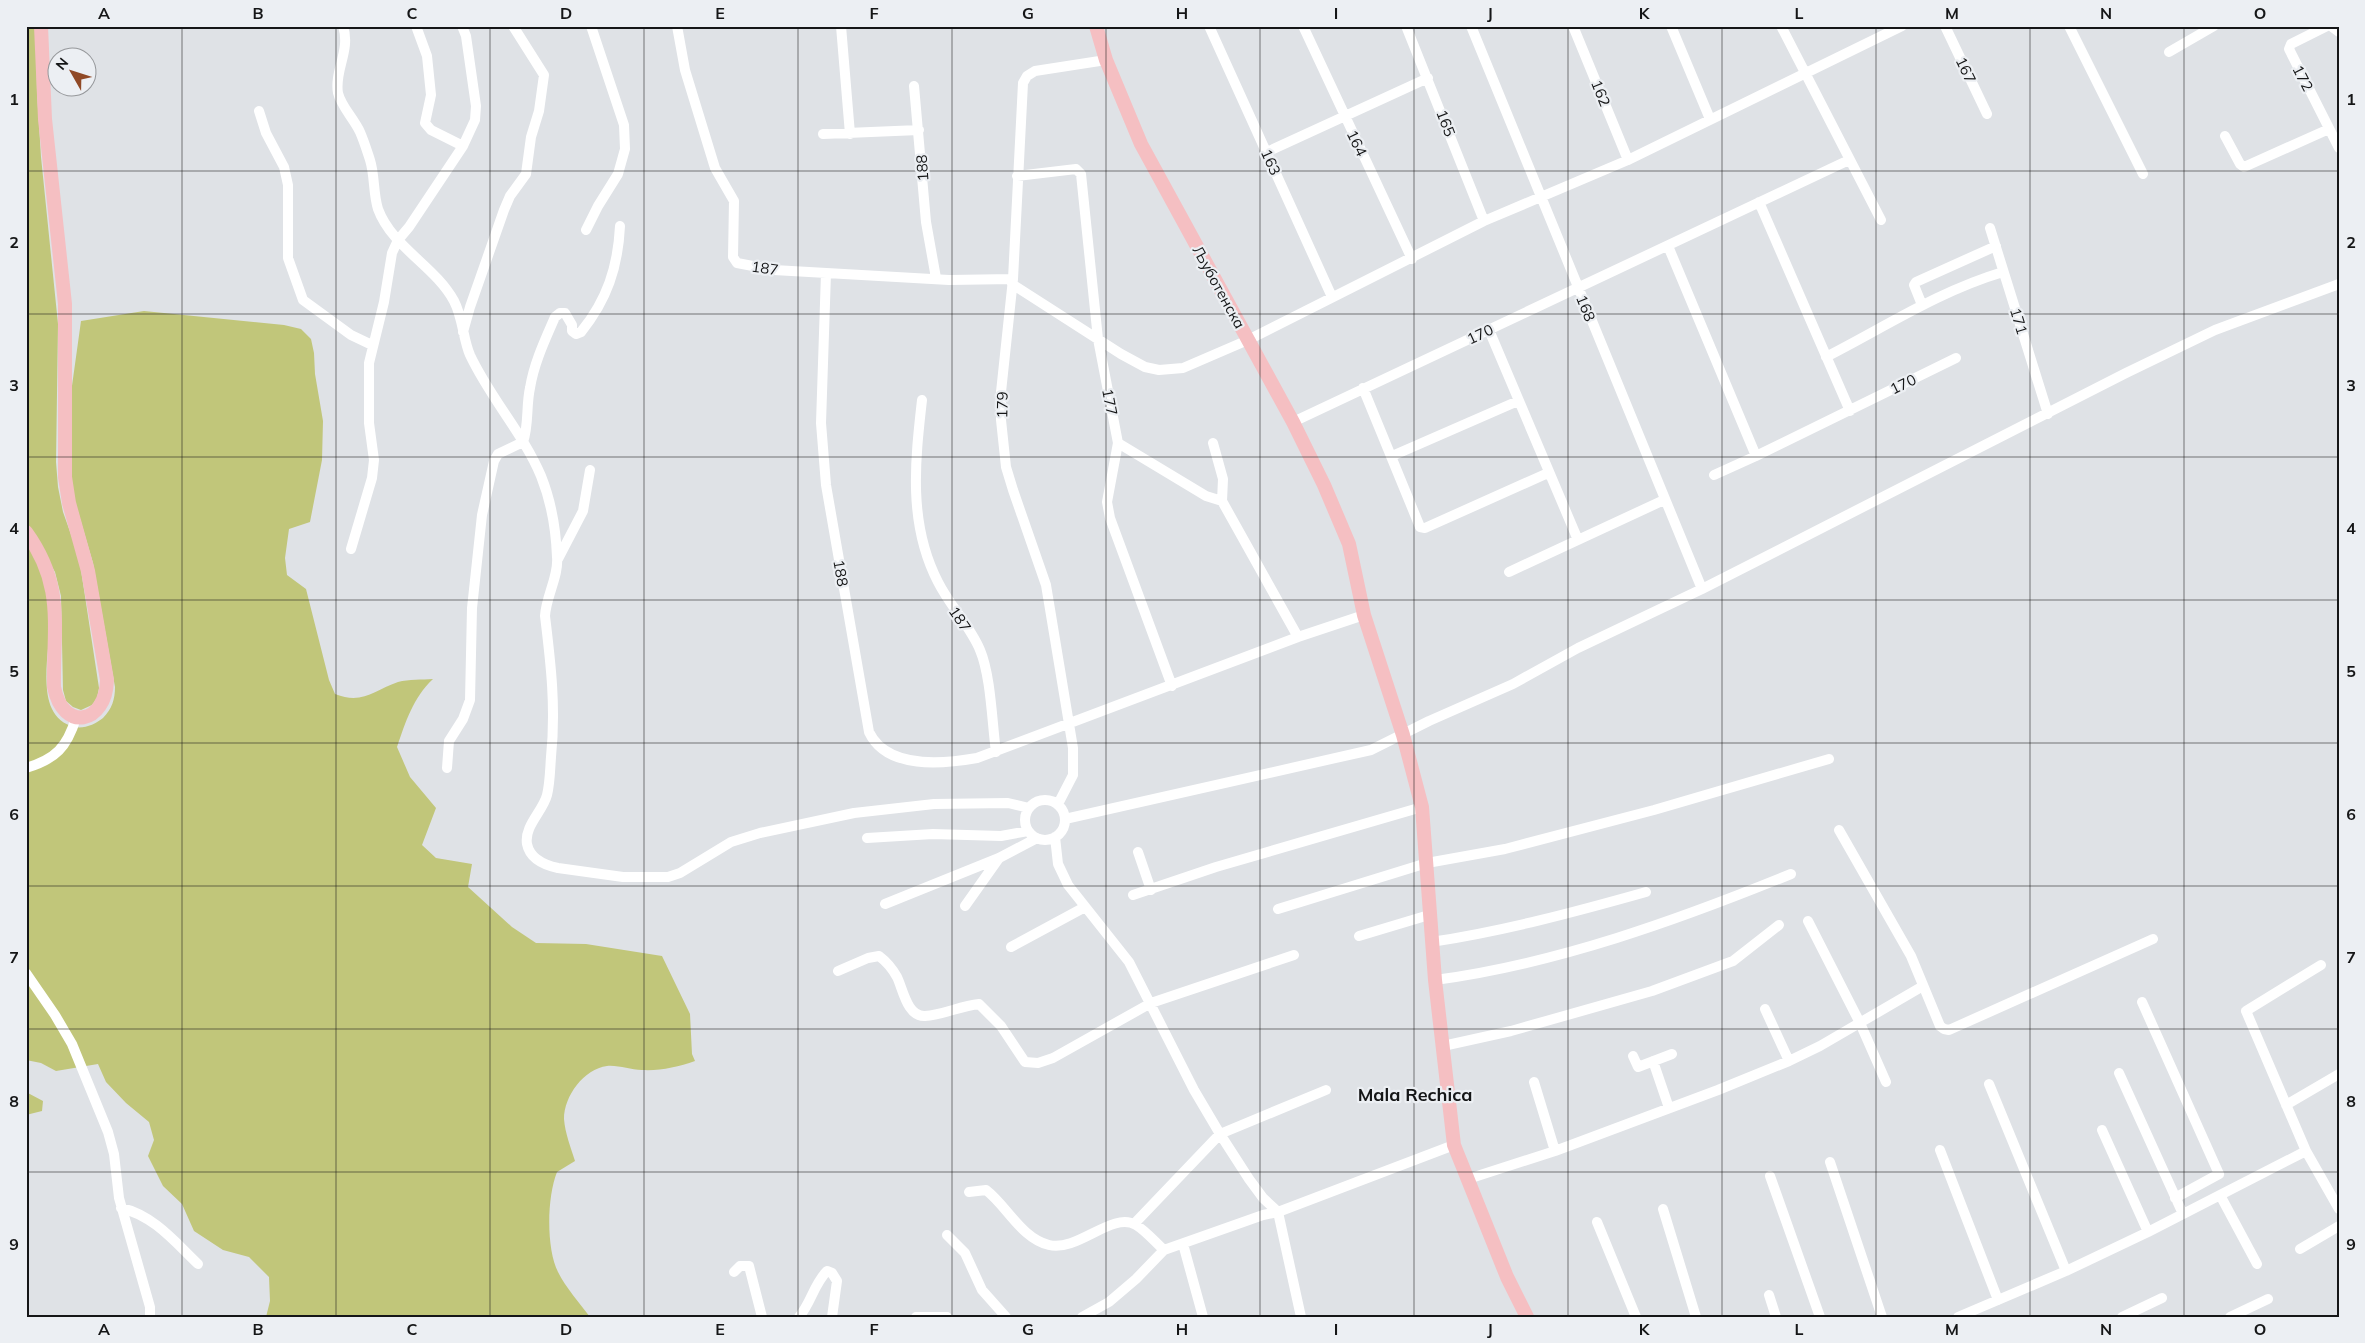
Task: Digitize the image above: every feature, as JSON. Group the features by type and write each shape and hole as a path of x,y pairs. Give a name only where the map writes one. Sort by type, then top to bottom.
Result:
{"main road":[{"path":"26,532 46,567 55,597 54,687 57,699 63,710 76,718 87,717 101,706 105,696 107,680 85,556 69,503 66,482 64,442 66,314 45,119 41,26"},
{"name":"Љуботенска","path":"1097,26 1106,60 1141,144 1293,422 1324,484 1349,544 1364,615 1403,735 1422,807 1435,980 1454,1145 1526,1317"}],"street":[{"path":"343,26 347,43 337,86 338,95 360,132 371,164 378,208 387,227 416,256 455,302 470,354 485,384 523,442 542,477 553,518 558,560"},
{"path":"416,26 427,56 431,95 425,123 431,130 463,146"},
{"path":"351,549 372,478 374,460 369,422 368,385 372,345 384,302 392,252 398,240 409,227 472,130 476,106 466,36 462,26"},
{"path":"463,333 470,307 504,210 510,196 526,174 531,137 539,111 544,75 513,26"},
{"path":"586,230 618,174 624,149 624,125 591,26"},
{"name":"187","path":"678,26 686,70 715,168 734,201 733,257 735,261 741,265 774,270 1012,282"},
{"path":"841,26 850,134"},
{"name":"163","path":"1209,26 1332,297"},
{"name":"164","path":"1303,26 1412,259"},
{"name":"165","path":"1406,26 1484,221"},
{"name":"168","path":"1472,26 1664,500 1702,589"},
{"name":"162","path":"1574,26 1628,160"},
{"path":"1671,26 1710,118"},
{"path":"1781,26 1881,220"},
{"path":"1012,282 1098,339 1145,367 1160,370 1183,368 1248,340 1412,259 1484,221 1540,196 1573,185 1628,160 1710,118 1902,26"},
{"name":"167","path":"1945,26 1987,114"},
{"path":"2069,26 2143,174"},
{"path":"2169,52 2214,26"},
{"name":"172","path":"2327,26 2291,44 2289,49 2339,148"},
{"path":"2331,26 2339,32"},
{"name":"179","path":"1058,804 1073,775 1073,748 1046,585 1012,490 1005,459 1001,420 1001,392 1012,282 1023,84 1027,76 1035,71 1106,60"},
{"path":"1267,152 1428,78"},
{"name":"188","path":"914,86 926,222 936,278"},
{"path":"259,111 266,133 284,167 288,184 288,258 303,300 351,335 372,345"},
{"path":"823,134 919,130"},
{"path":"2225,136 2240,164 2244,167 2329,130"},
{"name":"170","path":"1293,422 1849,160"},
{"name":"177","path":"1017,176 1076,169 1081,174 1098,339 1118,443 1108,502 1110,518 1172,686"},
{"path":"1759,202 1850,411"},
{"path":"447,768 449,741 463,719 470,700 472,608 482,515 494,461 503,452 523,442 526,434 526,416 530,388 536,364 555,317 560,313 565,314 572,325 572,331 576,334 581,332 605,295 618,256 620,226"},
{"name":"171","path":"1990,228 2048,414"},
{"path":"1668,246 1756,456"},
{"path":"1922,305 1915,290 1916,282 1996,246"},
{"path":"1826,358 1922,305 1971,282 2004,272"},
{"name":"188","path":"826,273 821,423 826,485 869,732 873,742 879,747 918,764 949,763 977,758 1298,637 1364,615"},
{"path":"1065,819 1371,750 1429,721 1512,684 1578,648 1702,589 2216,330 2339,284"},
{"path":"1489,330 1578,540"},
{"name":"170","path":"1714,475 1850,411 1956,358"},
{"path":"1363,388 1392,456 1416,522 1420,526 1425,528 1548,473"},
{"name":"187","path":"922,400 914,487 921,536 937,582 980,650 986,672 996,752"},
{"path":"1392,456 1518,401"},
{"path":"1118,443 1206,496 1222,501"},
{"path":"1213,443 1223,479 1222,501 1298,637"},
{"path":"590,470 583,511 558,560 546,607 554,706 549,784 542,807 527,837 527,845 537,861 558,868 623,877 668,877 680,873 732,842 760,833 854,813 934,804 1008,803 1029,808"},
{"path":"1509,572 1664,500"},
{"path":"26,768 40,764 56,755 67,740 76,718"},
{"path":"1278,909 1427,863 1505,848 1654,810 1829,759"},
{"path":"1043,800 1058,804 1065,819 1063,830 1055,837 1043,840 1033,834 1025,819 1029,808 1043,800"},
{"path":"1134,895 1216,867 1422,807"},
{"path":"1838,830 1911,956 1940,1026 1944,1029 1949,1030 2153,939"},
{"path":"867,838 934,834 1001,836 1033,834"},
{"path":"885,904 999,858 1033,834"},
{"path":"1055,837 1058,864 1068,885 1129,962 1194,1090 1220,1134 1263,1198 1278,1212 1301,1317"},
{"path":"1138,852 1151,890"},
{"path":"965,906 999,858"},
{"path":"1435,980 1486,973 1648,928 1716,905 1791,874"},
{"path":"1432,942 1471,936 1559,916 1646,892"},
{"path":"1011,947 1085,908"},
{"path":"1359,936 1429,915"},
{"path":"1808,921 1860,1023 1886,1082"},
{"path":"1443,1046 1511,1031 1652,991 1733,961 1779,925"},
{"path":"838,971 868,958 879,956 888,963 896,976 909,1007 915,1014 926,1016 965,1005 979,1004 1001,1026 1025,1062 1038,1063 1053,1058 1151,1003 1294,955"},
{"path":"2321,965 2246,1010 2306,1151 2339,1209"},
{"path":"26,974 55,1015 78,1058 108,1132 114,1154 121,1208 148,1299 150,1317"},
{"path":"1468,1178 1555,1151 1789,1061 1860,1023 1922,986"},
{"path":"2142,1002 2219,1174 2175,1198"},
{"path":"1764,1009 1789,1061"},
{"path":"1633,1056 1638,1067 1672,1054"},
{"path":"1653,1061 1669,1108"},
{"path":"2119,1073 2183,1214"},
{"path":"2286,1105 2339,1074"},
{"path":"1534,1082 1555,1151"},
{"path":"1989,1084 2066,1271"},
{"path":"1134,1224 1220,1134 1326,1090"},
{"path":"2102,1130 2148,1232"},
{"path":"1082,1317 1108,1302 1136,1279 1164,1250 1263,1215 1278,1212 1454,1145"},
{"path":"1940,1150 1998,1300"},
{"path":"1958,1317 2066,1271 2148,1232 2306,1151"},
{"path":"1830,1162 1882,1317"},
{"path":"1770,1176 1820,1317"},
{"path":"969,1192 986,1190 1034,1238 1050,1245 1070,1245 1105,1227 1124,1222 1134,1224 1164,1250"},
{"path":"2220,1194 2257,1264"},
{"path":"121,1208 137,1212 154,1222 198,1264"},
{"path":"1663,1209 1696,1317"},
{"path":"1597,1222 1636,1317"},
{"path":"2300,1249 2339,1226"},
{"path":"947,1235 965,1253 982,1290 1006,1317"},
{"path":"1183,1244 1203,1317"},
{"path":"734,1272 740,1266 749,1266 753,1275 762,1317"},
{"path":"799,1317 809,1305 818,1283 827,1271 832,1273 837,1281 832,1317"},
{"path":"1769,1295 1776,1317"},
{"path":"2122,1317 2162,1298"},
{"path":"2230,1317 2268,1299"},
{"path":"916,1317 947,1317"}],"green space":[{"path":"26,26 36,26 37,93 41,157 58,324 56,462 58,487 63,512 79,557 99,688 97,698 92,705 81,710 73,707 66,701 63,690 61,596 55,572 26,521"},
{"path":"144,311 284,325 301,329 311,339 323,421 322,460 310,522 289,529 285,558 287,575 306,589 329,680 335,694 353,698 361,697 398,682 433,679 415,702 397,747 410,777 436,808 422,845 436,858 472,864 468,887 512,927 536,943 586,944 662,956 690,1014 692,1054 695,1061 676,1067 655,1070 638,1070 611,1066 599,1068 583,1078 567,1101 564,1119 575,1161 557,1172 554,1182 549,1222 551,1250 561,1278 590,1317 266,1317 270,1301 269,1277 249,1257 223,1250 194,1231 182,1204 163,1186 148,1156 154,1140 149,1122 126,1103 106,1082 98,1064 56,1071 41,1063 26,1060 26,543 39,568 48,596 50,629 46,679 52,710 61,721 75,727 90,726 103,718 109,711 114,700 115,687 93,563 71,488 71,393 81,321"},
{"path":"26,1092 43,1101 42,1111 26,1115"}],"district":[{"name":"Mala Rechica","path":"1415,1094"}]}
